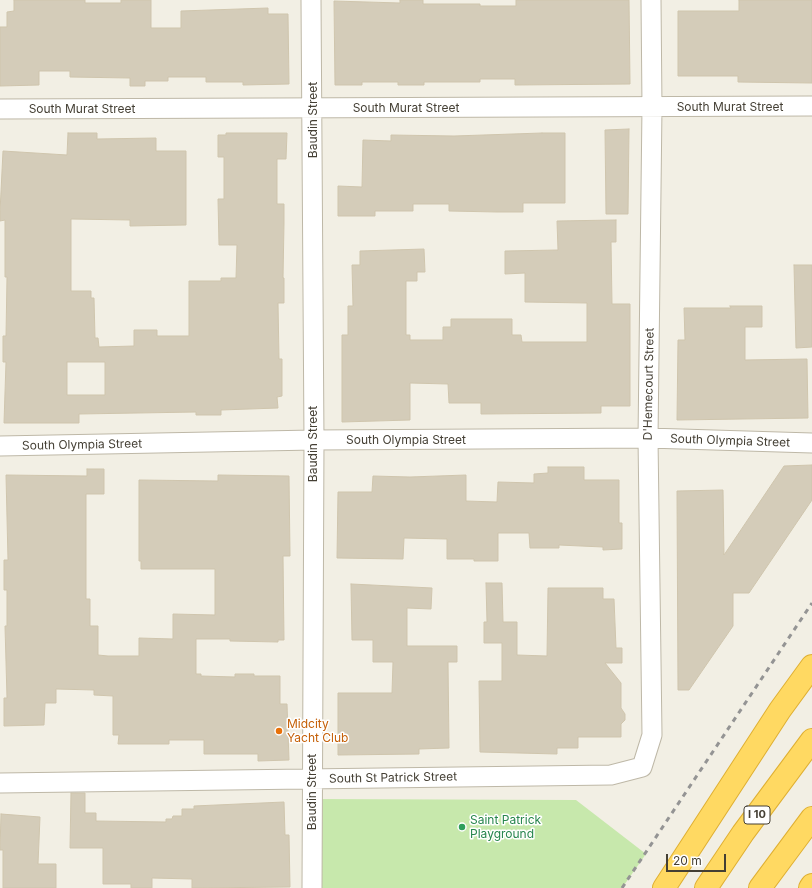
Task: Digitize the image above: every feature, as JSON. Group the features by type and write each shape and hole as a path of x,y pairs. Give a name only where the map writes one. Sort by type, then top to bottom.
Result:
{"highway":[{"path":"664,888 780,710 812,666"},
{"name":"I 10","path":"706,888 743,833 811,742"},
{"path":"760,888 812,818"}],"street":[{"name":"Baudin Street","path":"311,0 313,109 314,440 312,888"},
{"name":"D'Hemecourt Street","path":"642,767 652,735 648,438 652,107 651,0"},
{"name":"South Murat Street","path":"0,109 812,106"},
{"name":"South Olympia Street","path":"0,446 314,440 648,438 812,443"},
{"name":"South St Patrick Street","path":"0,783 611,775 642,767"}],"green space":[{"name":"Saint Patrick Playground","path":"312,799 576,800 646,854 622,888 312,888"}],"building":[{"path":"14,0 85,0 85,3 121,3 121,0 151,0 151,28 181,28 181,11 268,8 268,14 288,14 289,84 243,85 243,82 206,82 206,77 168,77 168,81 145,81 145,86 130,86 130,78 70,77 70,71 39,71 39,85 0,86 0,27 7,27 7,12 14,11"},
{"path":"400,0 423,0 423,4 480,4 480,6 516,6 516,0 629,0 630,84 515,85 515,79 480,79 480,82 424,82 424,85 398,85 398,82 362,82 362,85 335,85 334,1 400,3"},
{"path":"739,0 812,0 812,83 738,82 738,76 678,76 678,11 739,11"},
{"path":"629,129 628,214 606,214 605,130"},
{"path":"68,133 97,133 97,139 156,138 156,151 186,151 186,225 130,226 130,220 71,219 71,291 91,291 91,298 94,298 95,338 98,338 99,347 134,346 134,330 157,330 157,336 189,336 189,281 221,281 221,278 236,278 237,245 219,245 218,199 224,199 224,157 218,157 218,135 226,135 226,133 287,133 286,159 277,159 277,204 284,204 284,303 278,303 279,359 282,359 282,396 277,397 278,408 221,410 221,415 196,415 196,412 79,414 79,423 4,423 6,362 3,362 3,336 6,336 7,277 5,277 5,220 0,221 3,151 67,155","holes":["67,362 105,362 105,395 67,395"]},
{"path":"565,133 565,203 523,203 523,212 449,211 449,204 413,204 413,211 375,211 375,216 338,216 338,186 362,187 363,140 391,141 391,135 454,136"},
{"path":"616,220 616,242 611,242 612,304 630,304 630,406 601,406 601,413 481,414 481,403 449,403 448,384 410,383 410,420 342,422 342,335 348,335 348,306 353,306 352,265 360,265 360,251 424,249 425,272 417,272 417,281 406,281 406,335 410,335 410,340 443,340 443,327 451,327 451,319 512,319 512,335 521,335 522,342 587,342 587,303 525,302 525,273 505,274 505,251 558,250 557,221"},
{"path":"794,265 812,265 812,347 796,348"},
{"path":"730,306 762,306 762,327 745,327 745,360 807,359 808,418 677,420 678,340 685,340 684,308 731,308"},
{"path":"812,465 812,500 749,593 733,593 733,626 689,690 678,690 677,491 723,490 724,555 784,466"},
{"path":"548,467 584,467 584,480 619,480 619,523 622,523 622,549 603,550 603,547 559,545 559,548 530,548 529,533 498,533 498,561 447,559 447,539 404,538 403,559 337,558 338,492 372,492 373,476 410,477 466,475 466,501 497,502 498,482 534,483 534,474 548,473"},
{"path":"87,469 104,469 104,494 86,494 86,599 90,599 90,626 98,626 98,655 108,656 139,656 139,638 173,639 173,614 215,615 215,569 141,569 141,561 139,561 139,480 218,481 218,475 289,476 290,556 283,556 284,640 278,640 278,642 230,641 230,639 196,639 196,674 201,674 201,676 235,677 235,674 280,676 280,704 287,704 289,760 258,761 258,754 204,754 204,740 169,740 169,744 118,744 119,735 113,735 113,696 94,695 94,690 56,689 56,703 45,703 44,725 4,726 4,698 7,698 5,626 7,626 7,590 4,590 4,560 8,560 6,475 87,476"},
{"path":"486,583 502,583 503,622 517,622 517,655 547,656 548,588 603,588 603,599 614,599 616,648 622,648 622,663 605,663 621,683 621,708 625,714 625,720 621,724 621,737 578,737 578,748 557,748 557,754 480,752 479,681 502,681 502,643 484,643 484,622 487,622"},
{"path":"351,584 432,588 431,609 407,608 407,646 457,646 457,662 448,662 449,748 419,749 419,754 338,755 338,693 392,693 393,662 373,662 373,640 352,640"},
{"path":"71,793 85,793 85,813 96,813 96,821 166,822 166,819 172,819 173,816 182,816 182,809 194,809 194,806 284,802 285,835 289,835 290,887 192,888 192,879 152,878 152,888 131,888 131,884 103,884 103,848 70,848"},
{"path":"1,814 40,817 38,864 56,864 56,888 3,888 3,850 0,850"}],"railway":[{"path":"622,888 812,603"}],"place":[{"name":"Midcity Yacht Club","path":"279,731"},
{"name":"Saint Patrick Playground","path":"462,827"}]}
